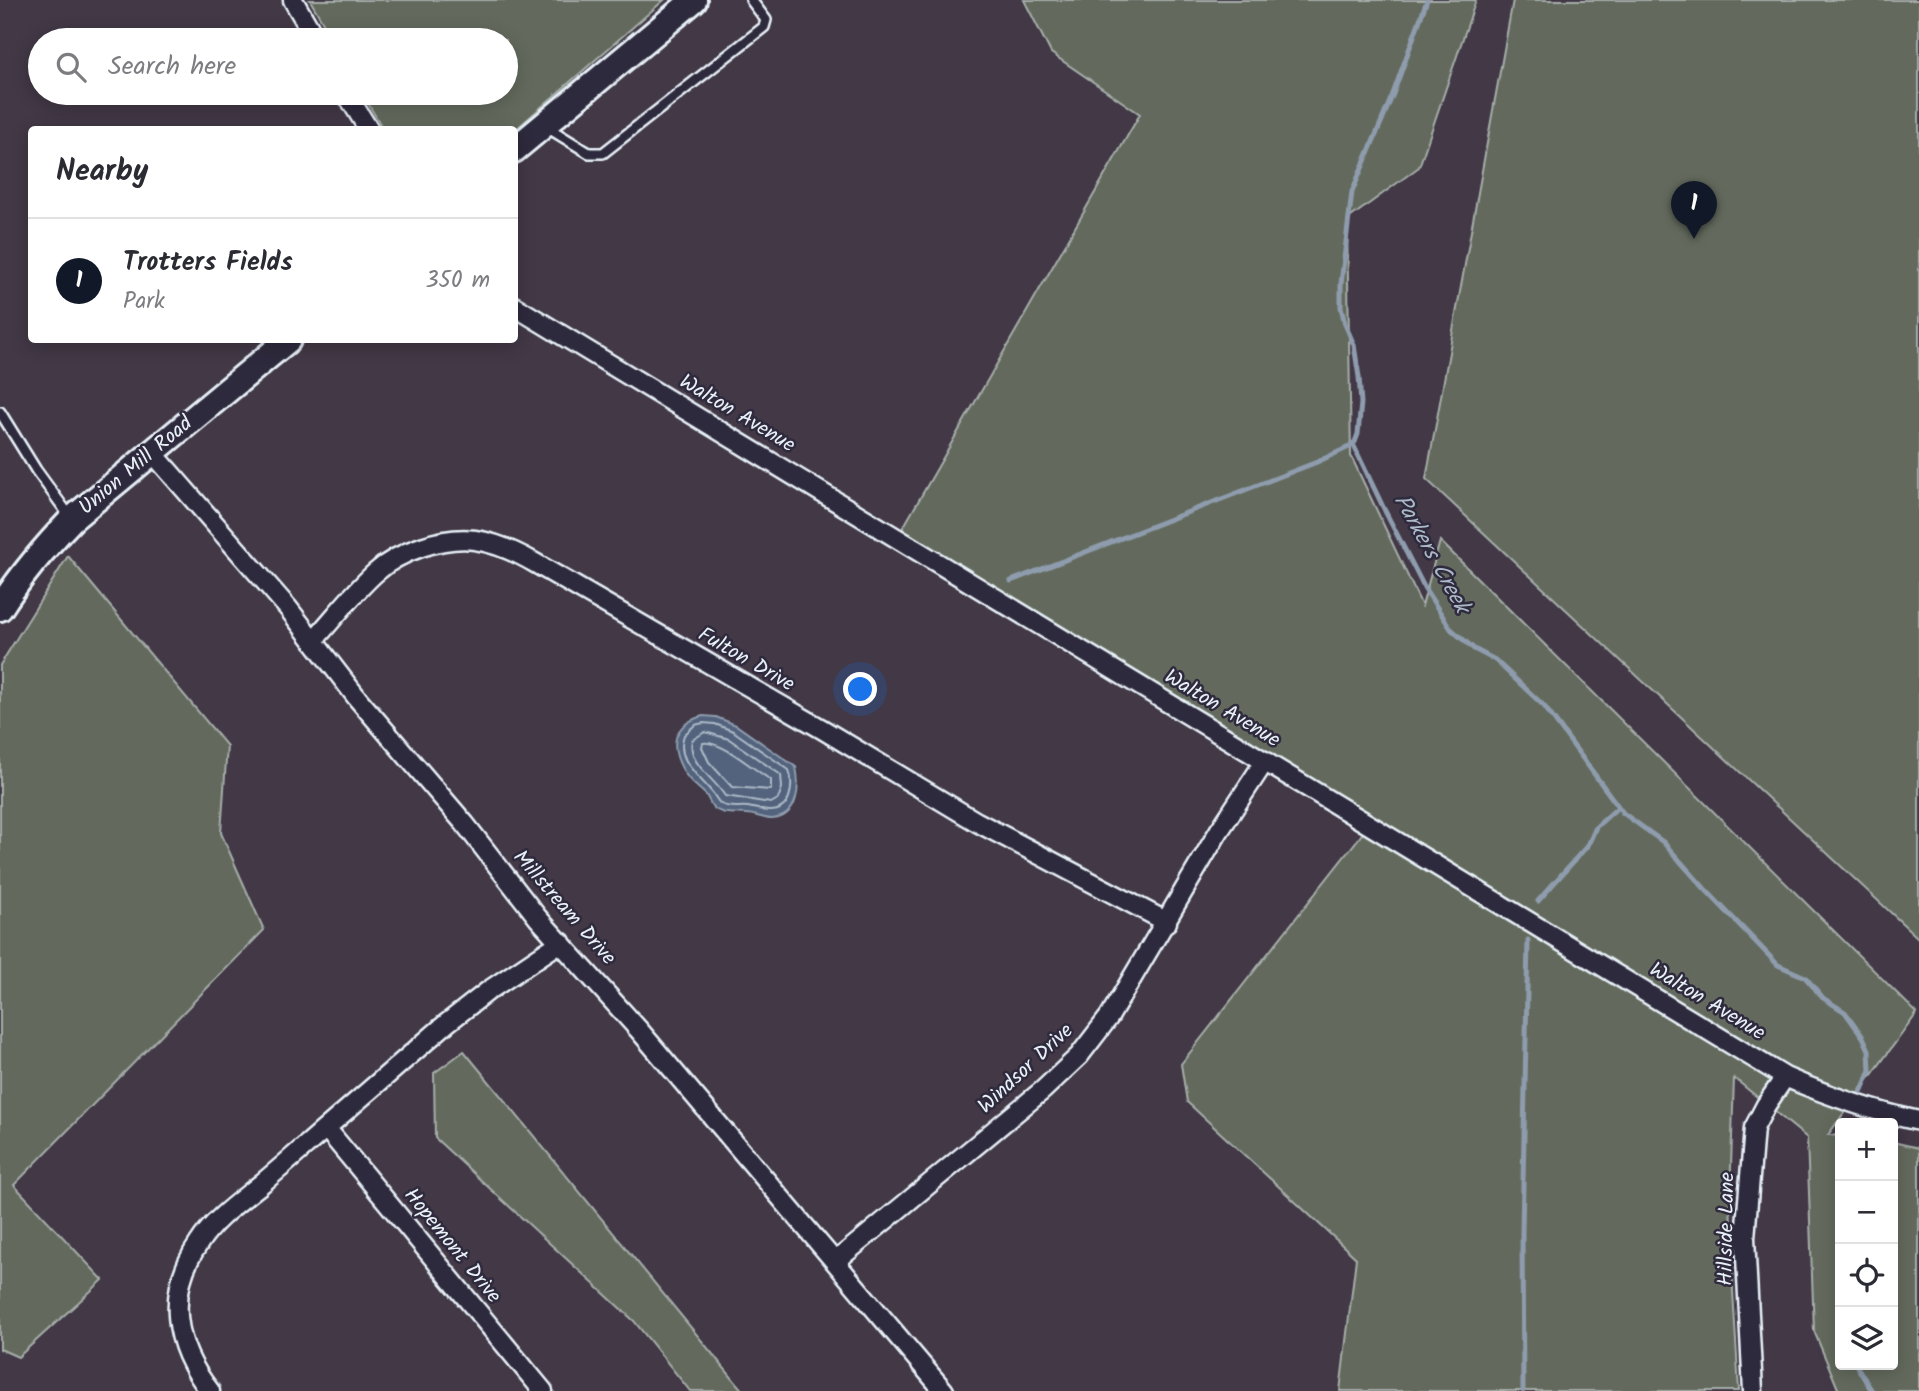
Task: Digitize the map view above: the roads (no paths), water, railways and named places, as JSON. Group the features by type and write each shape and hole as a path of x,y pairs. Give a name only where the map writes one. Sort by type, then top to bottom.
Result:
{"street":[{"path":"293,0 309,28"},
{"path":"518,147 694,0"},
{"path":"353,105 367,126"},
{"name":"Walton Avenue","path":"518,308 1785,1077 1832,1097 1884,1114 1919,1121"},
{"name":"Union Mill Road","path":"0,608 42,551 72,519 284,343"},
{"name":"Millstream Drive","path":"153,453 288,608 372,716 465,824 519,895 639,1030 944,1391"},
{"name":"Fulton Drive","path":"313,641 376,572 393,561 430,545 450,541 472,539 494,544 535,562 977,822 1167,922"},
{"name":"Windsor Drive","path":"836,1261 938,1179 1079,1056 1109,1017 1219,831 1265,761"},
{"path":"210,1391 185,1353 178,1325 178,1295 185,1268 199,1242 218,1220 447,1023 488,990 561,942"},
{"name":"Hillside Lane","path":"1752,1391 1745,1238 1754,1128 1785,1077"},
{"name":"Hopemont Drive","path":"326,1128 544,1391"}],"lane":[{"path":"544,126 589,153 603,153 764,27 766,20 751,0"},
{"path":"0,412 36,470 72,519"}],"water":[{"path":"703,716 716,717 736,725 796,767 796,799 788,813 769,819 749,814 725,813 713,807 686,775 675,747 676,739 684,725"}],"waterway":[{"name":"Parkers Creek","path":"1011,581 1317,462 1355,442 1361,403 1359,377 1354,345 1341,307 1341,284 1352,192 1393,94 1427,0"},
{"name":"Parkers Creek","path":"1353,444 1425,589 1451,629 1474,649 1495,660 1544,706 1623,813 1663,842 1778,965 1805,977 1823,998 1845,1012 1869,1050 1870,1072 1860,1094"},
{"path":"1538,901 1588,845 1596,827 1618,807"},
{"path":"1523,1391 1522,1232 1528,940"},
{"name":"Parkers Creek","path":"1859,1370 1872,1391"}],"place":[{"name":"Trotters Fields","path":"1694,239"}]}
